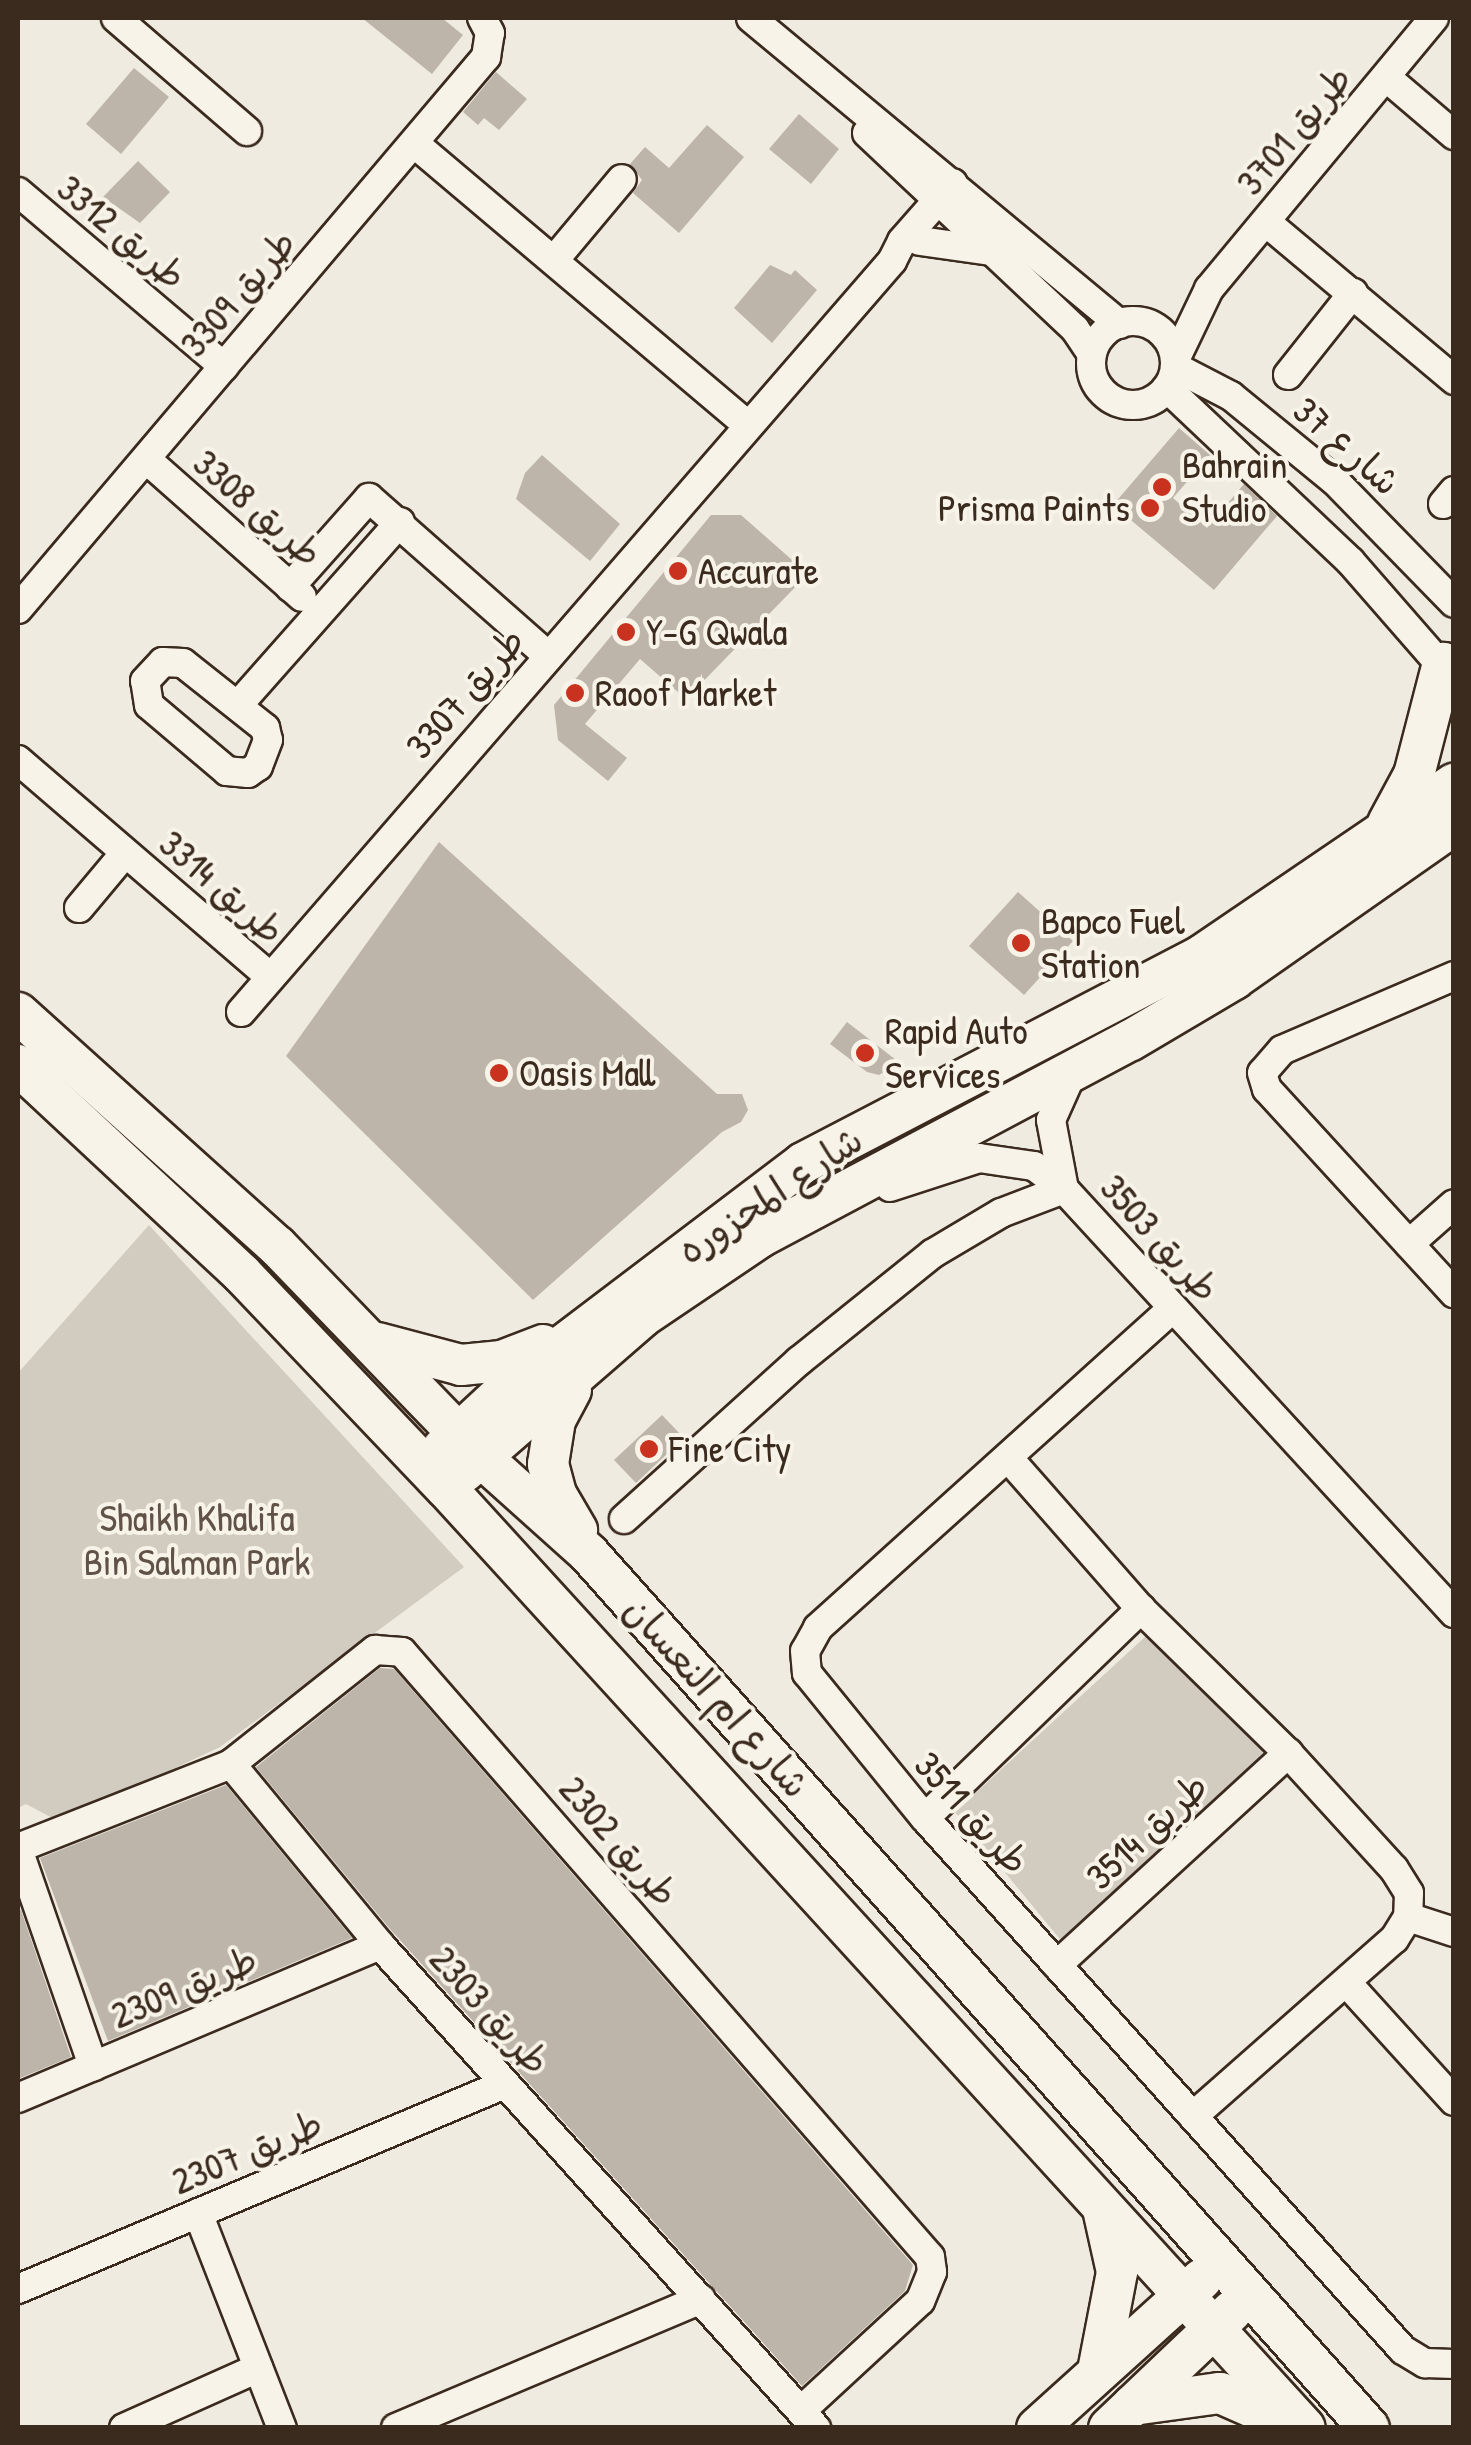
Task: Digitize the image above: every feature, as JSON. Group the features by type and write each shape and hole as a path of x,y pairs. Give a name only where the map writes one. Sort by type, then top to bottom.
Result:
{"main road":[{"path":"1385,829 1414,775 1448,671"},
{"name":"شارع المحزوره","path":"435,1476 588,1326 804,1163 1202,955 1454,784"},
{"name":"شارع المحزوره","path":"470,1445 580,1373 642,1317 809,1209 1072,1073 1234,979 1454,825"},
{"path":"1341,902 1378,897 1454,857"},
{"name":"شارع ام النعسان","path":"18,1013 371,1340 470,1445 589,1554 1369,2428"},
{"name":"شارع ام النعسان","path":"18,1065 242,1274 435,1476 1305,2428"},
{"path":"371,1340 461,1365 502,1361 588,1326"},
{"path":"580,1373 555,1420 548,1464 556,1494 589,1554"},
{"path":"1098,2371 1118,2272 1102,2204"},
{"path":"1038,2428 1220,2262"},
{"path":"1121,2416 1250,2295"},
{"path":"1121,2416 1220,2393 1298,2428"}],"street":[{"path":"116,18 248,131"},
{"name":"طريق 3309","path":"18,609 486,57 490,33 482,18"},
{"path":"751,18 840,96 854,120 951,197 1133,324 1170,342 1173,371 1448,671"},
{"name":"طريق 3701","path":"1173,371 1209,290 1434,18"},
{"path":"1387,78 1454,136"},
{"path":"415,144 748,425"},
{"path":"554,259 622,179"},
{"name":"طريق 3312","path":"18,192 224,368"},
{"path":"951,197 992,251 1092,354 1097,385 1112,399 1143,404 1173,371"},
{"name":"طريق 3307","path":"892,262 920,242 951,197"},
{"name":"طريق 3307","path":"241,1012 748,425 951,197"},
{"path":"1266,222 1454,380"},
{"path":"920,242 992,251"},
{"name":"طريق 3701","path":"1133,324 1209,290"},
{"path":"1288,375 1354,293"},
{"path":"1092,354 1102,336 1133,324"},
{"name":"شارع 37","path":"1173,371 1231,396 1335,481 1454,603"},
{"name":"طريق 3308","path":"146,459 320,613"},
{"path":"290,587 370,498 547,656"},
{"name":"طريق 3308","path":"239,704 400,522"},
{"path":"174,660 239,704 265,728 268,740 258,766 238,774 149,705 145,681 162,662 174,660"},
{"name":"طريق 3314","path":"18,760 270,977"},
{"name":"طريق 3314","path":"79,908 125,853"},
{"path":"1454,976 1272,1056 1262,1073 1267,1089 1454,1294"},
{"path":"1064,1189 1051,1120 1072,1073"},
{"path":"809,1209 850,1202 948,1165 1004,1160 1034,1166 1064,1189"},
{"path":"1001,1214 1022,1184 1004,1160"},
{"name":"طريق 3503","path":"624,1519 867,1303 1001,1214 1064,1189 1454,1614"},
{"path":"1408,1244 1454,1204"},
{"name":"طريق 3511","path":"1172,1308 1010,1460 818,1628 805,1651 807,1674 823,1700 925,1818 1403,2350 1425,2363 1454,2364"},
{"path":"1010,1460 1141,1609 1288,1752 1394,1869 1408,1894 1408,1917 1394,1939 1193,2116"},
{"path":"925,1818 1141,1609"},
{"name":"طريق 2302","path":"18,1848 231,1764 375,1650 402,1652 923,2242 932,2272 920,2301 809,2420"},
{"name":"طريق 3514","path":"1058,1965 1288,1752"},
{"name":"طريق 2303","path":"231,1764 380,1945 809,2420"},
{"path":"18,1848 93,2066"},
{"path":"1408,1917 1453,1932"},
{"name":"طريق 2309","path":"18,2098 380,1945"},
{"path":"1347,1983 1453,2100"},
{"name":"طريق 2307","path":"18,2289 505,2084"},
{"path":"198,2213 282,2428"},
{"path":"396,2428 701,2299"},
{"path":"124,2428 258,2368"}],"green space":[{"name":"Shaikh Khalifa Bin Salman Park","path":"149,1225 464,1567 220,1747 60,1822 26,1804 18,1808 18,1373"},
{"path":"1158,1625 1273,1749 1064,1944 955,1812"}],"building":[{"path":"362,18 442,18 463,35 432,74"},
{"path":"134,68 169,97 121,154 86,124"},
{"path":"496,72 527,99 499,130 484,118 478,125 463,112"},
{"path":"799,114 839,149 811,184 769,149"},
{"path":"707,125 744,157 679,233 633,193 642,180 630,164 645,147 669,168"},
{"path":"138,161 170,192 140,223 103,197"},
{"path":"770,265 791,275 795,270 817,290 772,343 734,308"},
{"path":"1179,428 1210,455 1173,498 1207,528 1244,484 1277,516 1214,590 1113,505"},
{"path":"542,455 620,524 590,561 516,499 525,473"},
{"path":"711,515 741,515 808,574 686,699 640,659 585,724 627,758 608,781 558,740 554,705"},
{"name":"Oasis Mall","path":"439,842 717,1094 742,1094 748,1110 741,1122 722,1132 533,1300 286,1056"},
{"name":"Bapco Fuel Station","path":"1018,892 1073,941 1024,995 969,946"},
{"name":"Rapid Auto Services","path":"847,1022 900,1063 879,1075 867,1072 830,1044"},
{"name":"Fine City","path":"662,1415 684,1438 636,1483 614,1460"},
{"path":"380,1668 394,1669 913,2265 905,2291 802,2386 390,1929 256,1767"},
{"path":"226,1785 352,1938 108,2041 40,1858"},
{"path":"21,1910 71,2057 18,2079 18,1911"}],"place":[{"name":"Bahrain Studio","path":"1162,487"},
{"name":"Prisma Paints","path":"1150,508"},
{"name":"Accurate","path":"678,571"},
{"name":"Y-G Qwala","path":"626,632"},
{"name":"Raoof Market","path":"575,693"},
{"name":"Bapco Fuel Station","path":"1021,943"},
{"name":"Rapid Auto Services","path":"865,1053"},
{"name":"Oasis Mall","path":"499,1073"},
{"name":"Fine City","path":"649,1449"}]}
